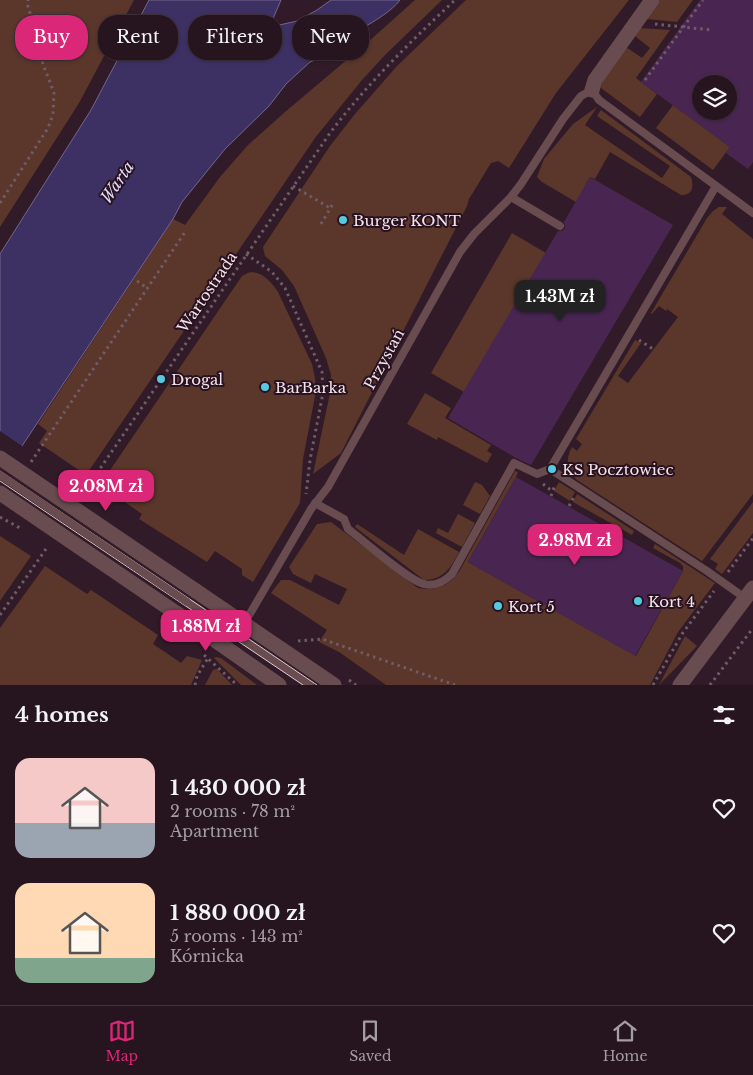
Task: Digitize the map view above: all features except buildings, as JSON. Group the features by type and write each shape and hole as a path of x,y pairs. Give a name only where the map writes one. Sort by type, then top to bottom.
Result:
{"street":[{"path":"592,90 595,80 652,0"},
{"path":"0,458 187,603 279,685"},
{"path":"0,493 187,603 244,624 334,685"},
{"path":"680,685 749,593"}],"lane":[{"name":"Przystań","path":"244,624 313,506 328,488 460,252 474,234 511,197 563,119 581,96 592,90"},
{"path":"592,90 599,100 753,213"},
{"path":"313,506 344,519 348,528 416,581 431,585 446,580 452,574 514,463 537,474 550,469 716,186"},
{"path":"511,197 560,226"},
{"path":"550,469 722,580 749,593"},
{"path":"0,476 310,685"}],"path":[{"path":"0,203 48,128 53,114 54,93 43,64 37,35 28,7 28,0"},
{"name":"Wartostrada","path":"77,503 246,254 350,106 391,60 455,0"},
{"path":"645,80 703,0"},
{"path":"647,24 711,30"},
{"path":"293,186 330,208"},
{"path":"321,224 334,202"},
{"path":"26,469 185,232"},
{"path":"246,254 272,272 285,288 322,372 323,393 306,492 307,500 313,506"},
{"path":"136,281 148,288"},
{"path":"653,685 682,634 753,538"},
{"path":"0,615 52,541"},
{"path":"710,685 753,628"},
{"path":"294,642 322,639 454,685"},
{"path":"201,652 237,685"},
{"path":"194,685 197,676 211,654"}],"shaded area":[{"path":"0,0 134,0 126,15 98,15 98,60 102,60 79,103 0,227"},
{"path":"415,0 442,0 385,55 315,138 86,475 39,443 47,431 38,424 173,219 185,225 220,177 248,145 347,60 369,60 369,41"},
{"path":"466,0 629,0 556,93 509,168 498,161 491,163 469,199 341,453 313,474 330,393 331,375 326,358 294,286 282,270 265,256 263,247 330,146 355,114 397,66"},
{"path":"660,0 693,0 677,22 647,19"},
{"path":"640,28 670,30 636,78 657,94 640,117 601,88 602,82 626,48 642,58 650,48 635,36"},
{"path":"673,105 730,147 713,170 656,128"},
{"path":"597,107 585,125 662,178 670,166 597,116 601,110 691,177 692,190 688,194 681,195 610,152 595,179 590,177 576,202 542,182 537,177 544,159 573,124"},
{"path":"719,207 727,207 722,214 753,239 753,494 702,561 577,480 569,468 568,456 572,447 577,451 582,444 576,439 635,340 641,343 618,376 628,383 678,317 659,306 651,313 707,218"},
{"path":"512,233 546,253 464,392 431,373"},
{"path":"250,272 263,276 278,292 312,364 316,391 303,459 300,503 253,582 242,575 242,569 215,551 207,562 139,519 142,514 100,485 242,276"},
{"path":"425,393 451,408 445,418 491,445 487,451 492,454 487,463 438,437 437,440 407,424"},
{"path":"515,471 518,472 516,477 468,562 636,656 683,571 683,566 680,563 653,548 655,544 715,583 678,632 650,685 386,685 339,652 319,642 327,630 271,593 281,580 290,580 339,605 347,589 315,574 311,583 293,574 289,567 317,524 331,522 418,588 431,589 442,586 452,580 460,570"},
{"path":"475,482 482,485 490,496 480,514 463,505"},
{"path":"559,482 575,492 570,501 554,491"},
{"path":"577,494 634,531 632,535 573,502"},
{"path":"753,502 753,533 722,574 715,569 718,564 710,559"},
{"path":"458,514 475,523 462,547 436,533 438,528 448,533"},
{"path":"357,524 404,555 418,529 459,552 446,572 436,578 424,580 355,527"},
{"path":"0,536 31,556 0,601"},
{"path":"45,566 87,594 91,590 158,635 153,644 181,663 187,656 202,660 191,685 0,685 0,628"},
{"path":"685,636 697,646 659,685"},
{"path":"214,658 221,658 257,685 241,685"},
{"path":"217,669 232,685 205,685 213,670"}],"water":[{"name":"Warta","path":"149,0 281,0 275,15 188,15 188,60 282,60 282,24 292,22 292,60 315,60 310,62 286,84 269,106 225,149 182,202 173,219 0,479 0,254 91,110 117,60 178,60 178,15 141,15"},
{"path":"331,0 400,0 369,24 369,15 308,15"}],"pier":[{"path":"0,431 25,448 0,482"}],"tram line":[{"path":"0,471 317,685"},
{"path":"0,481 303,685"}],"place":[{"name":"Burger KONT","path":"343,220"},
{"name":"Drogal","path":"161,379"},
{"name":"BarBarka","path":"265,387"},
{"name":"KS Pocztowiec","path":"552,469"},
{"name":"Kort 4","path":"638,601"},
{"name":"Kort 5","path":"498,606"}]}
